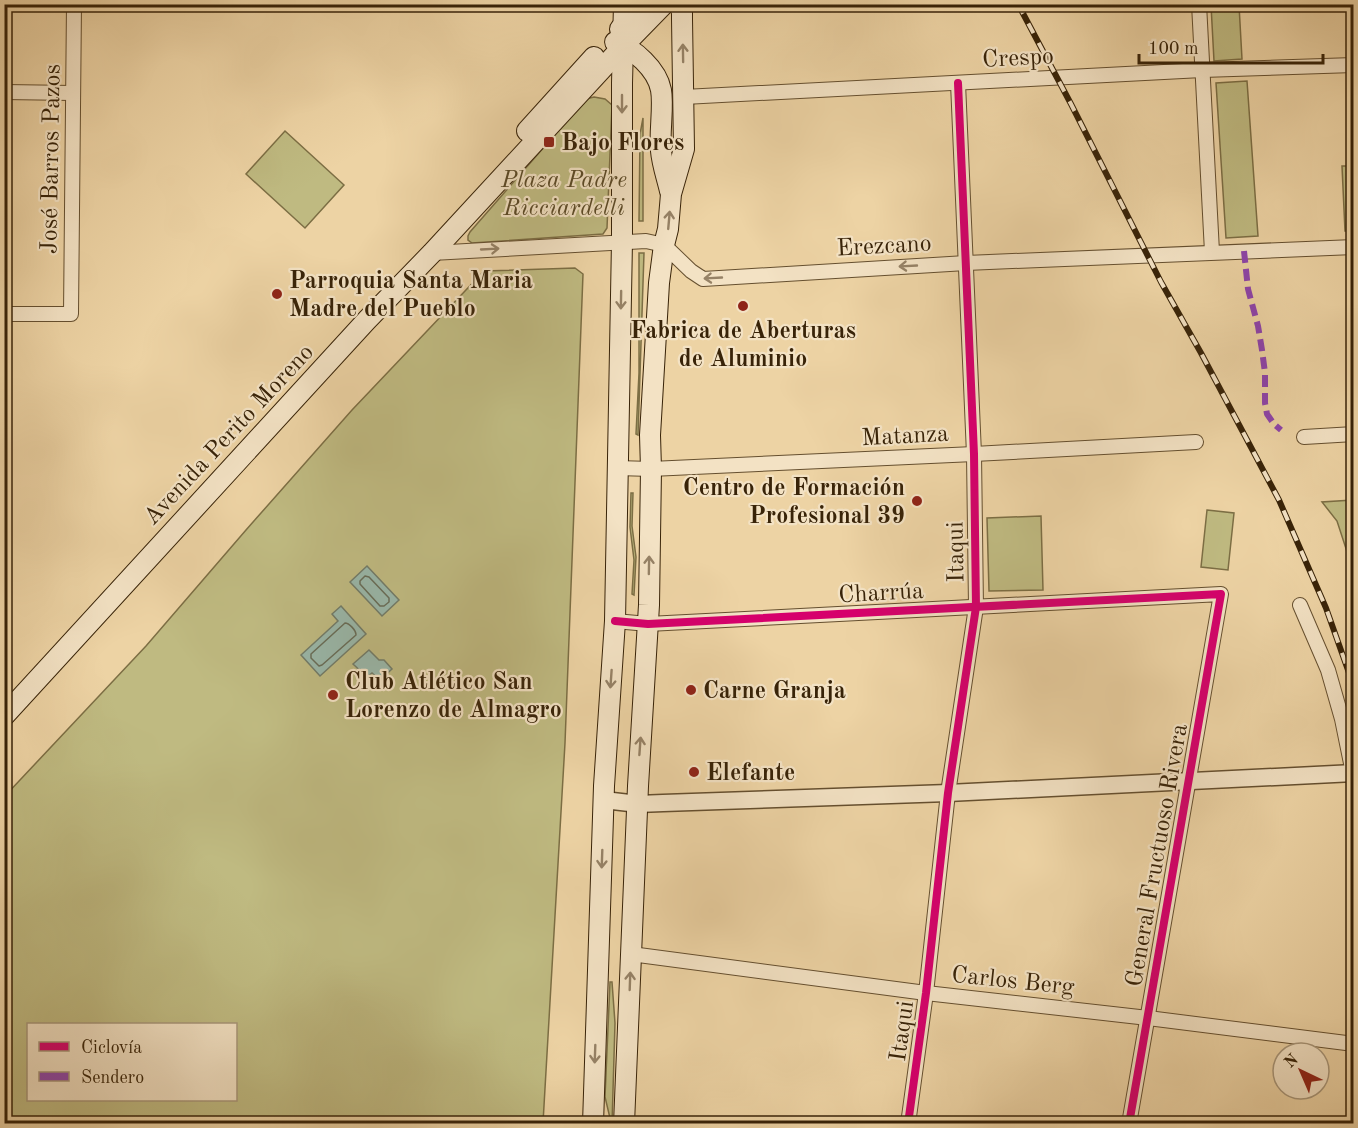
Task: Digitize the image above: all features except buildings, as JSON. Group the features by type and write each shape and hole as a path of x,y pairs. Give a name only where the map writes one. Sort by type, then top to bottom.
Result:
{"main road":[{"path":"624,4 624,25"},
{"path":"593,1124 604,801 615,621 622,241 622,83 617,43 624,25 643,4"},
{"name":"Avenida Perito Moreno","path":"4,700 617,43 664,4"},
{"path":"624,1124 648,624 650,435 659,283 671,194 684,148 682,12 679,4"},
{"path":"617,43 643,60 656,77 661,91 661,152 671,194"},
{"name":"Avenida Perito Moreno","path":"4,716 367,320 432,253 617,43"}],"street":[{"name":"José Barros Pazos","path":"4,314 71,314 74,4"},
{"path":"1199,4 1212,252"},
{"name":"Crespo","path":"684,97 1353,64"},
{"name":"Itaqui","path":"908,1124 926,993 948,793 976,607 974,454 958,83"},
{"path":"4,92 73,93"},
{"path":"432,253 622,241 646,241 664,245"},
{"name":"Erezcano","path":"664,245 691,271 703,279 966,263 1353,247"},
{"path":"1304,437 1353,434"},
{"name":"Matanza","path":"617,468 651,469 1196,442"},
{"name":"Charrúa","path":"615,621 648,624 1221,594"},
{"name":"General Fructuoso Rivera","path":"1129,1124 1221,594"},
{"path":"604,801 638,804 1353,775 1342,719 1328,670 1300,605"},
{"name":"Carlos Berg","path":"631,954 926,993 1353,1044"},
{"path":"1352,1124 1353,1118"}],"green space":[{"path":"1211,5 1239,5 1242,59 1214,61"},
{"path":"1247,81 1258,236 1226,238 1216,83"},
{"name":"Plaza Padre Ricciardelli","path":"594,97 605,99 612,105 607,228 603,234 472,243 468,240 470,232 586,99"},
{"path":"643,118 643,221 639,221 640,134"},
{"path":"285,131 344,185 305,228 246,174"},
{"path":"1342,166 1353,166 1353,231 1345,231"},
{"path":"639,253 644,253 638,435 636,434 639,373"},
{"name":"Club Atlético San Lorenzo de Almagro","path":"575,268 583,274 565,743 543,1123 5,1123 4,797 146,646 352,410 484,271"},
{"path":"631,493 633,493 632,526 636,557 634,595 632,594 634,560 630,527"},
{"path":"1354,500 1353,570 1337,521 1322,502"},
{"path":"1207,510 1234,513 1228,570 1201,567"},
{"path":"1041,516 1043,590 989,591 987,518"},
{"path":"610,982 612,982 615,1023 612,1124 605,1097"}],"water":[{"path":"367,566 399,600 382,616 350,582"},
{"path":"341,606 366,634 320,676 301,655 338,621 332,614"},
{"path":"369,650 379,660 384,660 392,669 380,680 372,673 367,677 353,664"}],"railway":[{"path":"1018,4 1161,282 1279,500 1326,608 1354,687"}],"marked path":[{"path":"1244,251 1248,289 1262,350 1267,414 1281,430"}],"cycle path":[{"path":"908,1124 926,993 948,793 976,607 974,454 958,83"},
{"path":"615,621 648,624 1221,594 1129,1124"}],"place":[{"name":"Bajo Flores","path":"549,142"},
{"name":"Parroquia Santa Maria Madre del Pueblo","path":"277,294"},
{"name":"Fabrica de Aberturas de Aluminio","path":"743,306"},
{"name":"Centro de Formación Profesional 39","path":"917,501"},
{"name":"Carne Granja","path":"691,690"},
{"name":"Club Atlético San Lorenzo de Almagro","path":"333,695"},
{"name":"Elefante","path":"694,772"}]}
